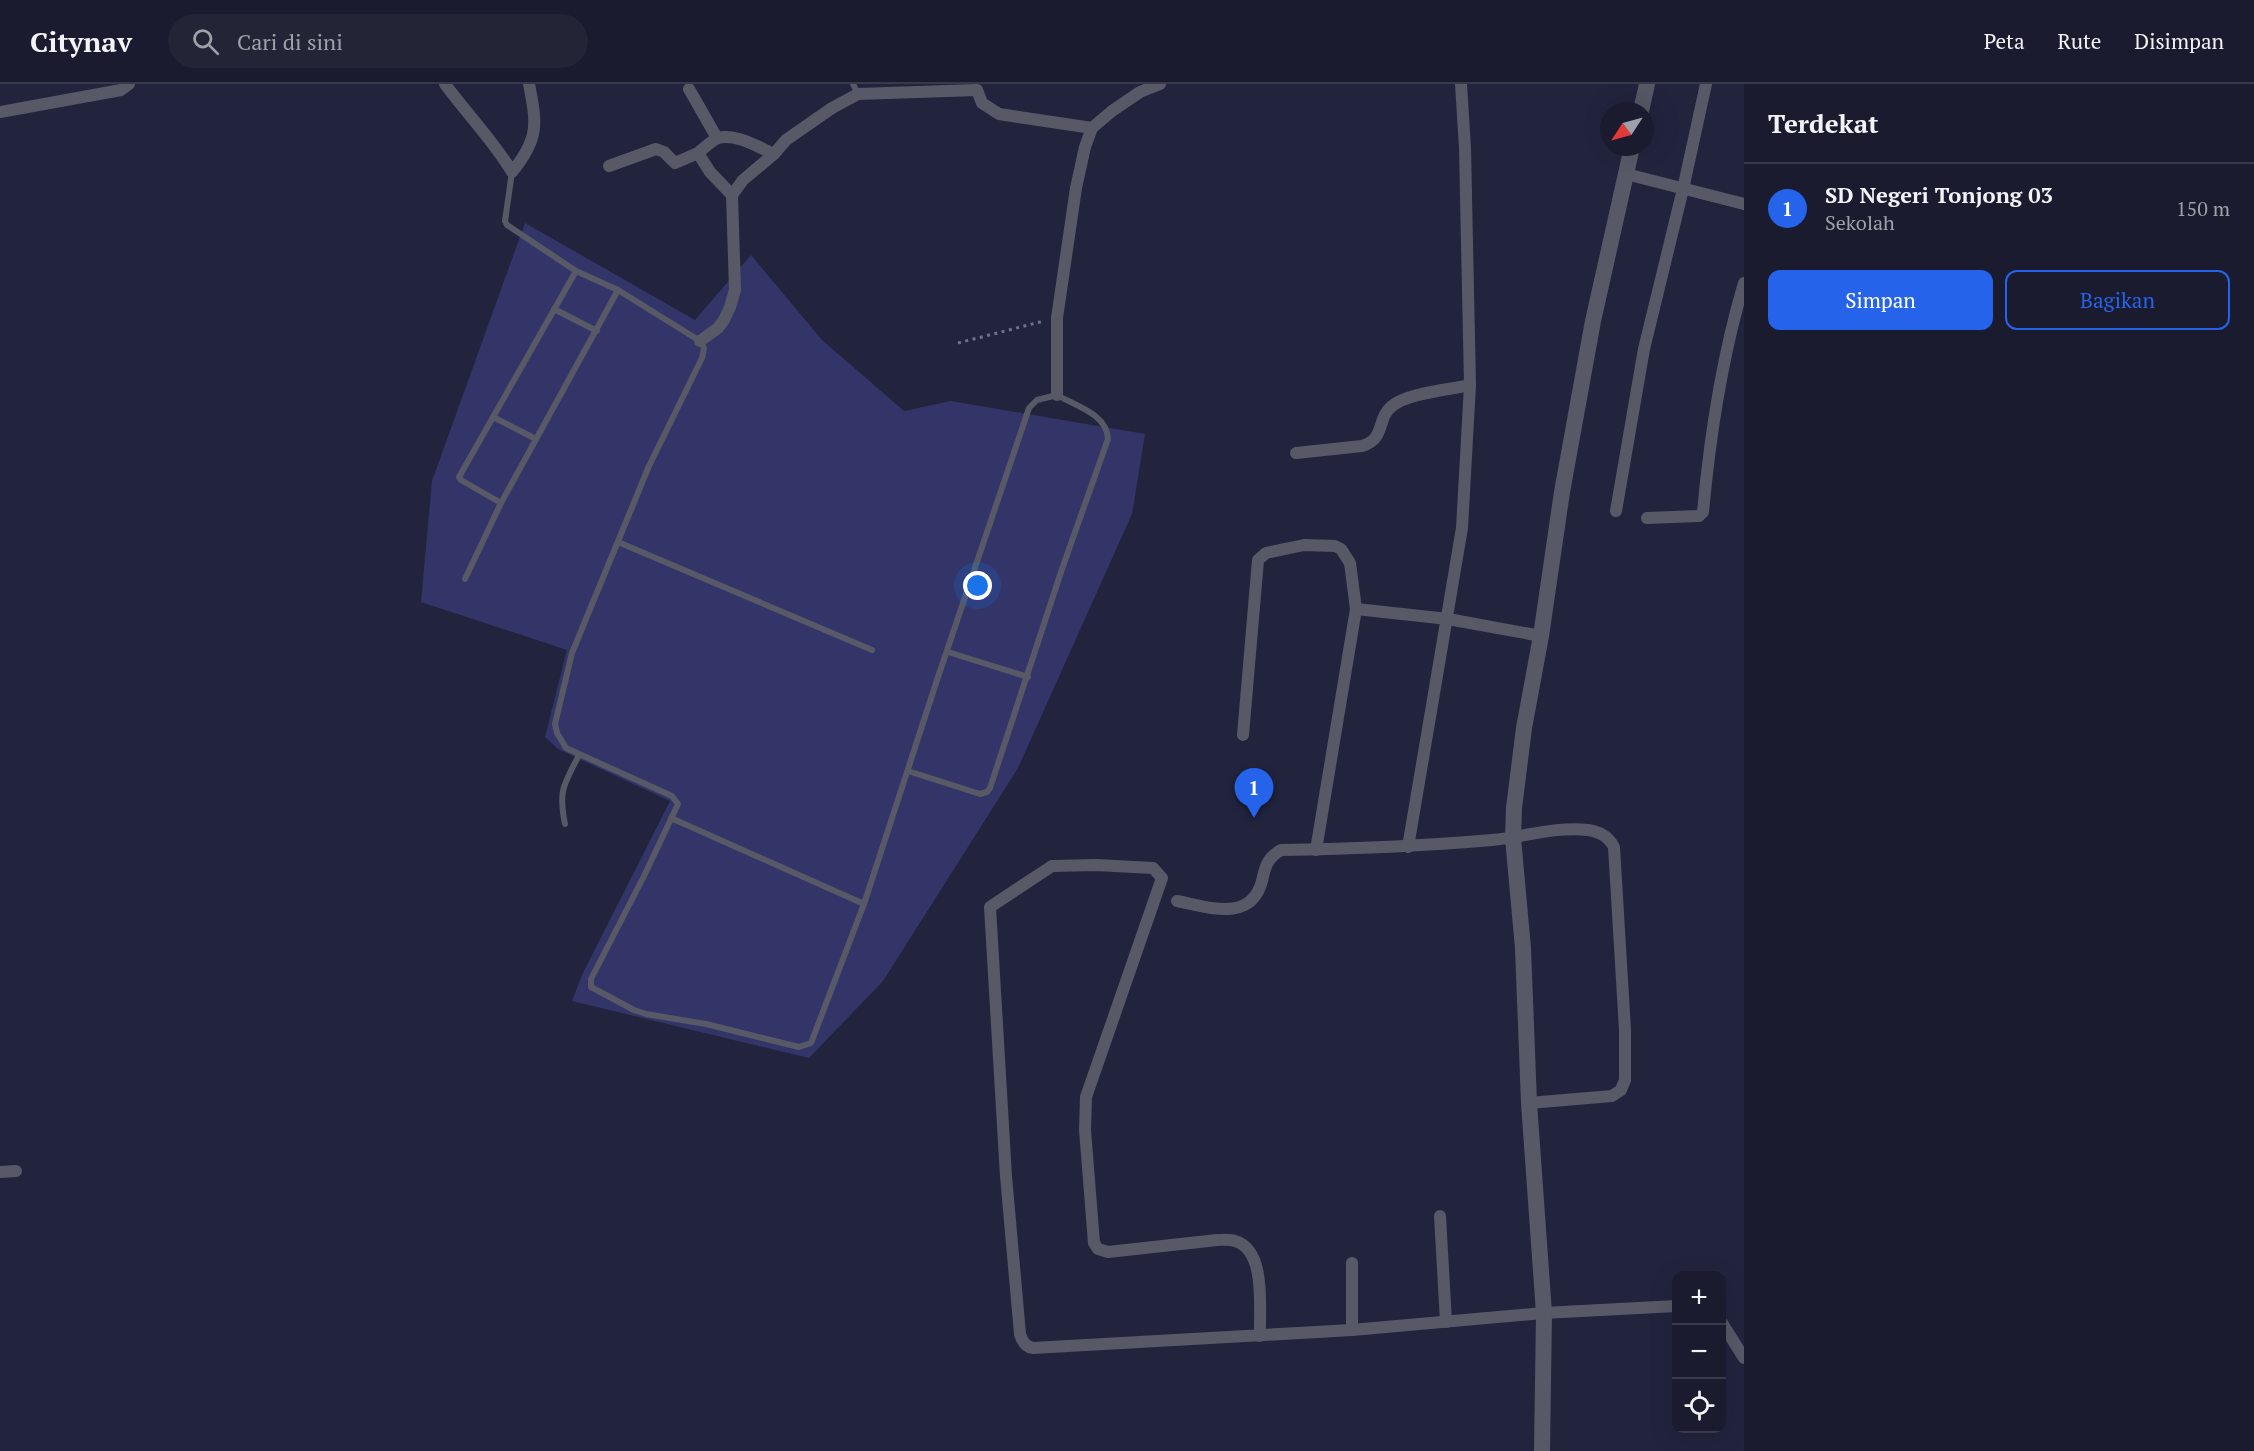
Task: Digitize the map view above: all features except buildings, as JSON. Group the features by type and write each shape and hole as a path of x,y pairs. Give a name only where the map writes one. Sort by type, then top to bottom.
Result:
{"street":[{"path":"0,112 121,90 129,84"},
{"path":"445,84 466,113 500,152 512,172 531,145 535,129 529,84"},
{"path":"1057,395 1058,318 1076,188 1085,147 1092,128 1129,98 1160,84"},
{"path":"1408,847 1462,528 1470,385 1466,169 1461,84"},
{"path":"1643,102 1647,84"},
{"path":"1616,511 1644,349 1706,84"},
{"path":"700,341 718,328 724,320 735,290 732,195 743,180 774,154 786,140 855,89 980,87 982,103 999,114 1092,128"},
{"path":"689,89 717,138"},
{"path":"609,166 656,149 664,152 675,163 698,153 717,138 735,138 774,154"},
{"path":"698,153 710,172 732,195"},
{"path":"1542,1451 1544,1313 1529,1103 1523,948 1513,838 1517,778 1562,492 1587,355 1630,156"},
{"path":"1626,174 1744,204"},
{"path":"1647,518 1699,516 1703,512 1708,460 1733,320 1744,283"},
{"path":"1296,453 1372,443 1388,409 1399,401 1470,385"},
{"path":"1243,735 1257,564 1266,553 1304,545 1335,546 1341,549 1350,562 1356,609 1316,850"},
{"path":"1356,609 1448,619 1541,636"},
{"path":"1177,901 1215,908 1244,907 1256,897 1266,864 1271,856 1281,850 1408,847 1513,838 1557,831 1601,833 1610,840 1614,847 1625,1030 1625,1080 1621,1090 1612,1096 1529,1103"},
{"path":"1260,1335 1258,1272 1250,1251 1239,1242 1216,1240 1114,1252 1098,1249 1094,1243 1085,1130 1086,1097 1162,878 1153,868 1096,865 1052,866 990,907 1006,1176 1021,1339 1028,1346 1033,1348 1352,1330 1544,1313 1672,1306"},
{"path":"0,1172 16,1171"},
{"path":"1440,1216 1446,1322"},
{"path":"1352,1263 1352,1330"},
{"path":"1723,1325 1744,1358"}],"lane":[{"path":"512,172 506,224 576,271 618,290 700,341 704,348 702,358 649,466 572,653 555,724 557,734 566,748 672,796 678,804 590,983 595,991 634,1010 706,1024 799,1047 806,1046 813,1038 864,904 908,771 1029,408 1037,400 1057,395 1100,419 1107,432 1107,439 1028,677 987,792 980,794 908,771"},
{"path":"501,504 459,478 576,271"},
{"path":"465,579 501,504 564,385 597,331 618,290"},
{"path":"554,309 597,331"},
{"path":"493,417 536,439"},
{"path":"618,542 872,650"},
{"path":"948,652 1028,677"},
{"path":"566,824 562,807 562,789 579,755"},
{"path":"671,819 864,904"}],"path":[{"path":"957,343 1058,318"}],"shaded area":[{"path":"525,223 695,320 751,255 822,340 904,411 951,401 1145,434 1132,514 1018,768 883,981 809,1058 572,1001 582,975 670,801 558,749 545,737 567,650 421,602 432,481"}],"place":[{"name":"SD Negeri Tonjong 03","path":"1254,818"}]}
